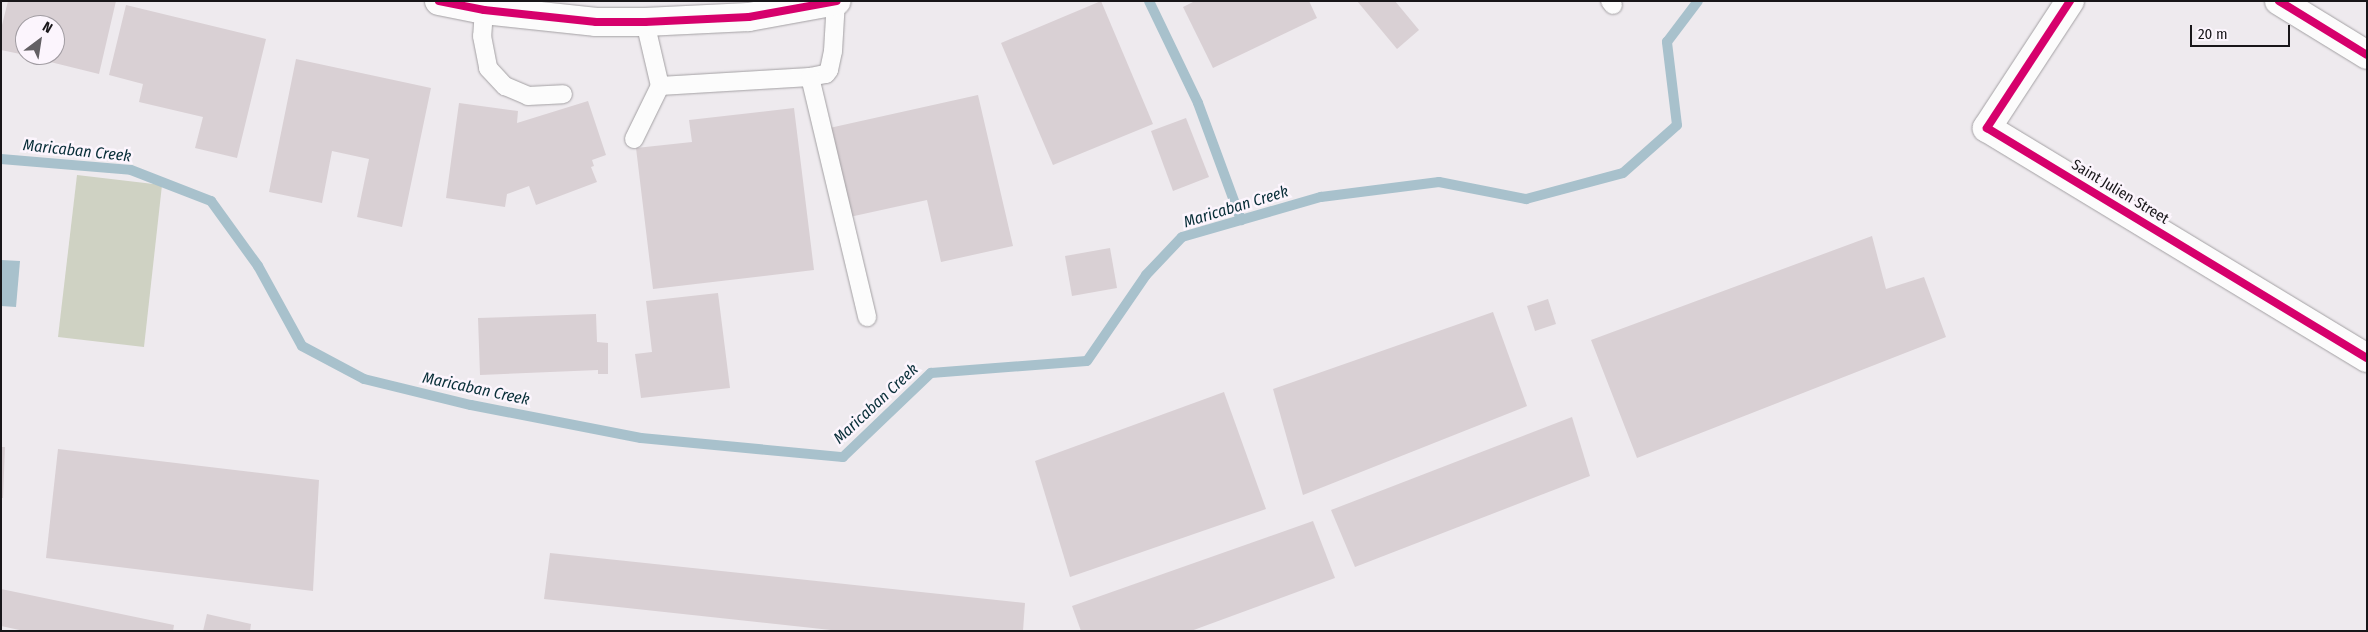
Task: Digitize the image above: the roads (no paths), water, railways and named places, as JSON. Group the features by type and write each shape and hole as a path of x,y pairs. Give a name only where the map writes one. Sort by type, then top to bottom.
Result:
{"street":[{"path":"445,2 484,10 596,22 645,22 749,17 836,1"},
{"name":"Saint Julien Street","path":"2070,1 1987,128 2367,358"},
{"path":"2279,1 2367,55"}],"lane":[{"path":"660,86 810,77 826,74 829,70 833,51 836,1"},
{"path":"484,10 482,36 488,68 505,86 528,96 563,94"},
{"path":"634,139 660,86 645,22"},
{"path":"810,77 867,317"}],"water":[{"path":"1,260 20,261 16,307 1,306"}],"waterway":[{"path":"1149,1 1198,103 1241,220"},
{"name":"Maricaban Creek","path":"1,159 131,170 211,201 258,266 302,346 364,379 471,405 641,438 843,457 931,373 1087,361 1146,275 1182,237 1321,197 1439,182 1526,199 1623,173 1677,125 1667,42 1698,1"}]}
